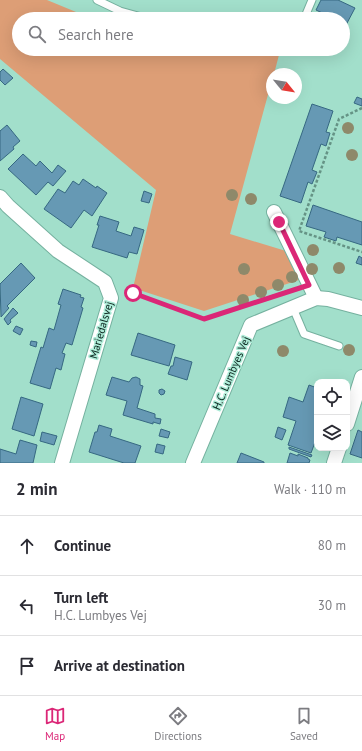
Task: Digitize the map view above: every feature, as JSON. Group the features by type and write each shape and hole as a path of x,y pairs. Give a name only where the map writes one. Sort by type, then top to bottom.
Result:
{"street":[{"name":"Mariedalsvej","path":"3,205 58,252 105,282 111,298 62,463"},
{"path":"274,212 316,298 328,299 362,308"},
{"name":"H.C. Lumbyes Vej","path":"193,463 251,325 316,298"},
{"path":"350,415 362,377"},
{"path":"334,463 338,451"}],"lane":[{"path":"98,0 124,12"},
{"path":"307,12 312,0"},
{"path":"293,308 304,334 338,346"}],"path":[{"path":"362,108 339,119 299,231 362,252"},
{"path":"111,298 133,293 204,319 309,285"}],"shaded area":[{"path":"0,0 47,0 76,12 12,12 12,56 279,56 276,68 266,68 266,102 230,234 286,251 299,280 204,311 133,288 156,190 0,59"}],"building":[{"path":"321,0 338,0 355,8 350,17 350,12 320,12 316,10"},
{"path":"3,69 13,78 5,85 0,80 0,72"},
{"path":"357,97 362,99 362,106 354,103"},
{"path":"312,104 333,111 326,132 330,133 326,146 321,144 312,170 317,172 312,184 308,182 301,203 280,196"},
{"path":"7,125 20,141 13,147 14,149 0,161 0,131"},
{"path":"23,154 36,166 40,161 52,173 58,165 66,171 53,186 48,182 36,195 8,169"},
{"path":"83,179 96,188 97,186 107,193 92,216 84,210 71,228 44,209 58,189 65,193 73,181 79,185"},
{"path":"144,191 152,194 149,203 141,201"},
{"path":"313,205 362,222 362,245 337,237 336,241 324,237 326,232 306,226"},
{"path":"100,216 119,222 116,231 131,236 134,227 144,230 137,254 129,252 127,258 92,247 99,225 97,225"},
{"path":"359,256 362,258 362,265 356,263"},
{"path":"21,263 35,278 7,306 9,308 1,317 0,284"},
{"path":"63,289 81,295 80,297 84,298 81,307 83,308 72,345 66,343 62,353 65,354 61,370 56,368 50,389 30,383 41,347 43,348 49,328 54,330 61,305 58,304"},
{"path":"13,308 18,313 10,320 11,322 8,325 4,319"},
{"path":"16,326 23,329 20,335 13,331"},
{"path":"138,333 175,345 169,366 131,355"},
{"path":"31,341 37,342 36,347 30,345"},
{"path":"175,357 192,362 187,380 168,374 171,366 173,366"},
{"path":"112,377 129,382 132,378 136,377 140,379 140,385 143,386 137,408 155,414 155,418 161,419 160,424 153,422 153,424 123,415 127,401 106,395"},
{"path":"309,385 314,387 314,445 311,453 288,445 296,421 283,417 289,397 303,402"},
{"path":"162,389 165,391 164,394 161,395 159,390"},
{"path":"21,397 43,404 34,436 12,429"},
{"path":"99,425 112,429 110,436 141,446 135,463 124,463 89,452 95,432 97,432"},
{"path":"278,427 286,430 282,440 275,437"},
{"path":"161,429 170,432 168,438 159,436"},
{"path":"358,430 362,432 362,458 350,454"},
{"path":"42,432 57,436 54,445 40,441"},
{"path":"20,440 37,445 33,463 0,463 0,449 16,454"},
{"path":"157,444 165,446 163,454 155,452"},
{"path":"289,447 312,455 311,457 289,449"},
{"path":"241,453 264,462 264,463 237,463"},
{"path":"290,453 308,458 310,460 309,463 287,463"}],"route":[{"path":"133,293 204,319 309,285 279,222"}]}
